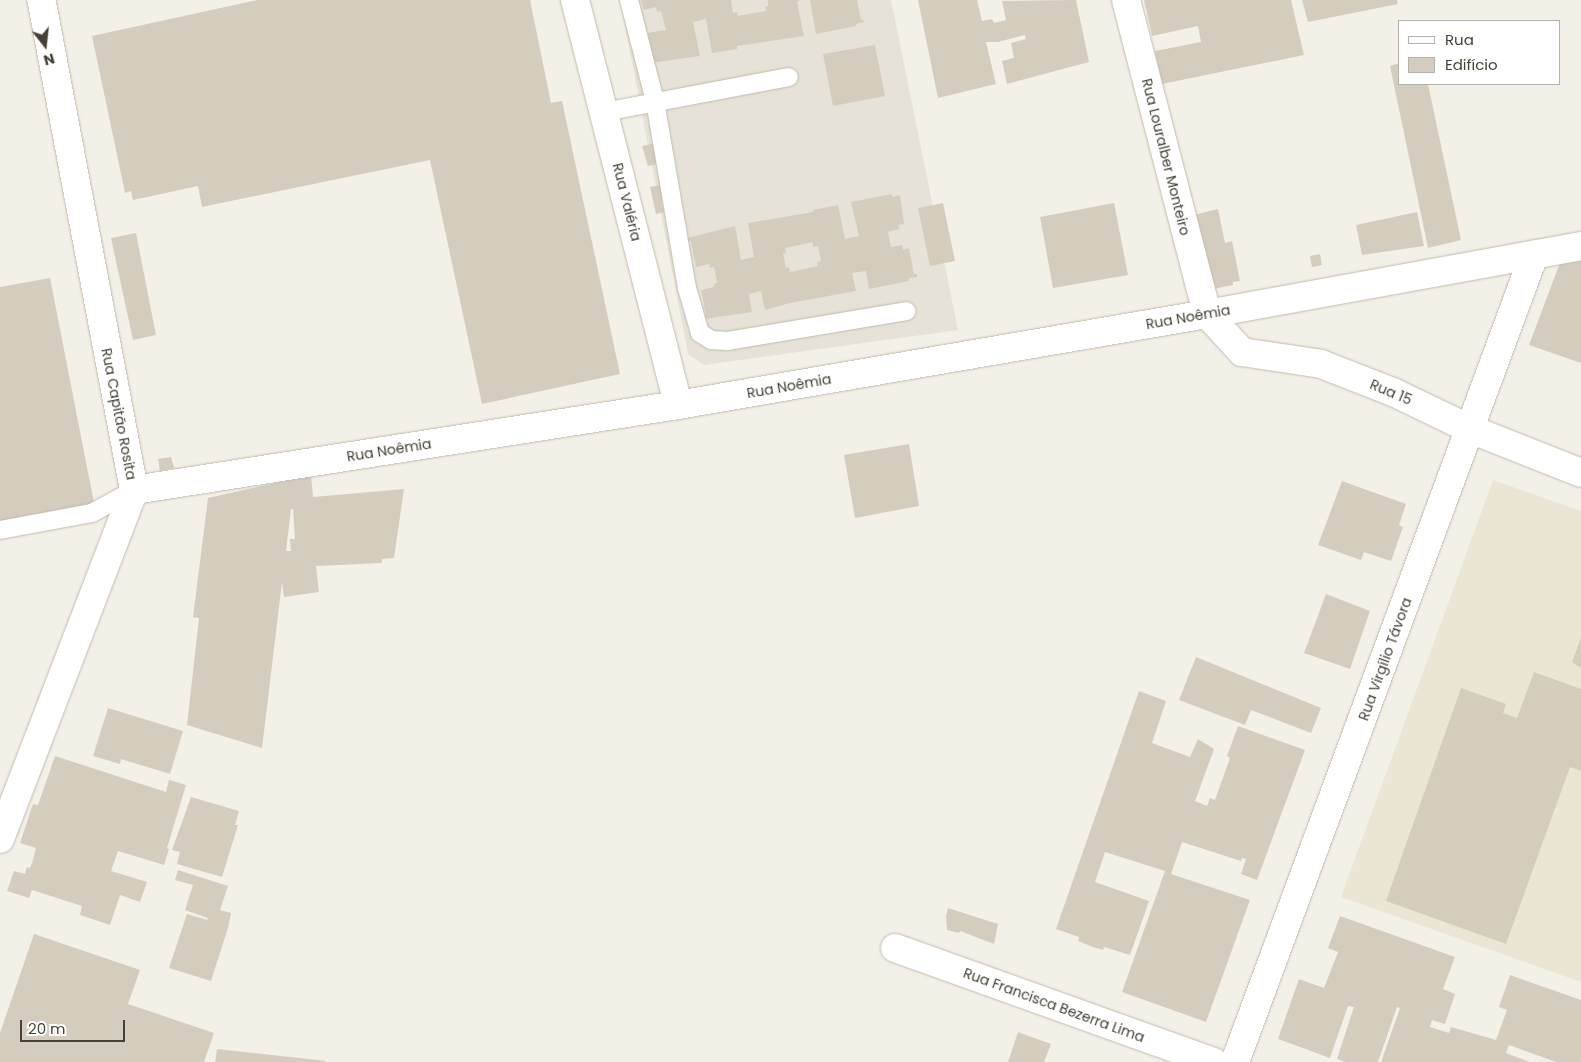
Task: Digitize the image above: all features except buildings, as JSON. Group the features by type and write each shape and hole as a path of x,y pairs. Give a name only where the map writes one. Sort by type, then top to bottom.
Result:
{"street":[{"name":"Rua Capitão Rosita","path":"0,839 134,490 40,0"},
{"name":"Rua Valéria","path":"575,0 678,405"},
{"name":"Rua Louralber Monteiro","path":"1126,0 1207,314"},
{"name":"Rua Noêmia","path":"134,490 678,405 1207,314 1581,246"},
{"name":"Rua Virgílio Távora","path":"1235,1062 1534,255"},
{"name":"Rua 15","path":"1207,314 1242,352 1321,364 1393,392 1470,430 1581,473"},
{"name":"Rua Francisca Bezerra Lima","path":"895,948 1214,1062"}],"lane":[{"path":"629,0 655,100 686,288 700,333 711,340 728,342 907,311"},
{"path":"604,112 655,100 789,77"},
{"name":"Rua Noêmia","path":"0,530 92,512 134,490"}],"shaded area":[{"path":"620,0 891,0 958,330 704,365 688,354"},
{"path":"1493,480 1581,511 1581,982 1341,897"}]}
